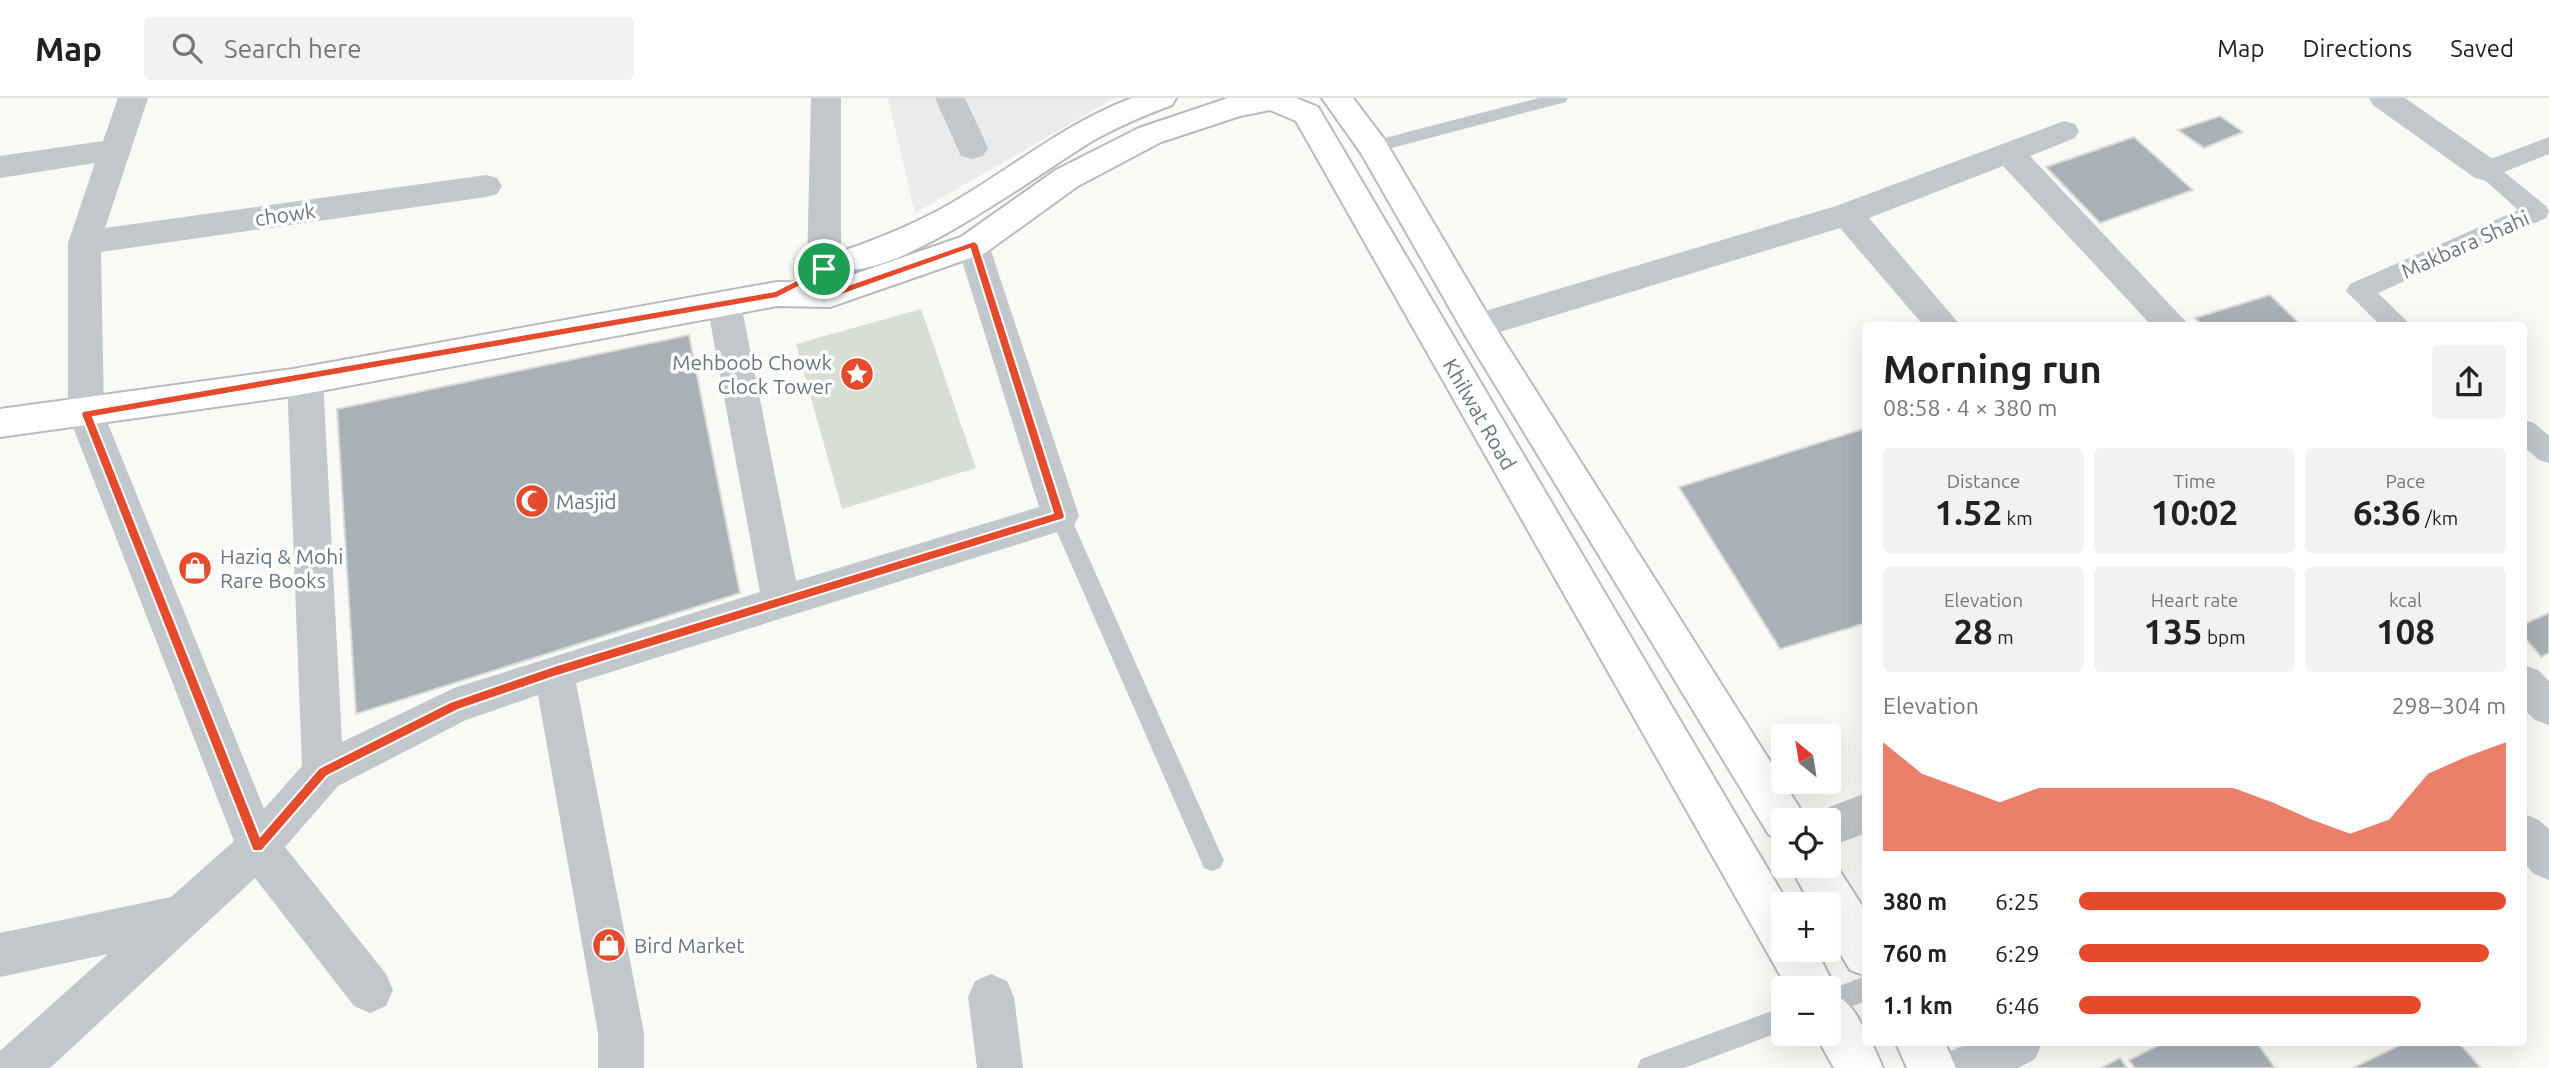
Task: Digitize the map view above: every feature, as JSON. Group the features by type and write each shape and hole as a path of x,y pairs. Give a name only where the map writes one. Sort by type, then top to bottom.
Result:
{"main road":[{"path":"0,423 86,414 305,379 724,304 827,282 960,213 1083,133 1161,98"},
{"name":"Khilwat Road","path":"1338,98 1373,147 1478,326 1776,808"},
{"name":"Khilwat Road","path":"827,282 974,244 1067,178 1150,135 1236,106 1273,100 1307,114 1771,916"},
{"path":"1819,878 1862,947"},
{"path":"1841,1036 1860,1068"},
{"path":"1921,1046 1933,1068"}],"street":[{"path":"133,98 113,150 84,243 86,414 258,847 370,990"},
{"path":"826,98 827,282"},
{"path":"950,98 972,148"},
{"path":"2384,98 2486,170 2549,145"},
{"path":"1478,326 1847,214 2064,131"},
{"path":"0,167 113,150"},
{"path":"2008,152 2169,322"},
{"name":"Makbara Shahi","path":"2394,322 2359,291 2537,212 2486,170"},
{"name":"chowk","path":"84,243 486,186"},
{"path":"1847,214 1941,322"},
{"path":"16,1068 258,847 323,772 454,705 554,671 1060,516 974,244"},
{"path":"724,304 781,601"},
{"path":"305,379 323,772"},
{"path":"2527,434 2549,452"},
{"path":"554,671 621,1033 621,1068"},
{"path":"2527,686 2549,707"},
{"path":"1841,822 1862,815"},
{"path":"2527,837 2549,859"},
{"path":"0,955 186,915"},
{"path":"991,997 1000,1068"},
{"path":"1968,1068 2013,1046"}],"lane":[{"path":"1373,147 1560,98"},
{"path":"1060,516 1212,860"},
{"path":"1841,997 1862,990"},
{"path":"1650,1068 1771,1023"}],"shaded area":[{"path":"888,98 1115,98 915,213"},
{"path":"921,309 976,468 842,509 796,344"}],"building":[{"path":"2220,116 2243,132 2204,148 2178,130"},
{"path":"2134,137 2193,190 2100,223 2046,167"},
{"path":"2270,295 2298,322 2199,322 2195,318"},
{"name":"Masjid","path":"689,335 740,593 356,714 337,409"},
{"path":"1862,429 1862,624 1780,649 1679,487"},
{"path":"2549,613 2549,653 2541,657 2527,641 2527,623"},
{"path":"2157,1046 2259,1046 2275,1068 2135,1068 2129,1060"},
{"path":"2398,1046 2462,1046 2481,1068 2353,1068"},
{"path":"2120,1058 2127,1068 2101,1068"}],"place":[{"name":"Mehboob Chowk Clock Tower","path":"857,374"},
{"name":"Masjid","path":"532,501"},
{"name":"Haziq & Mohi Rare Books","path":"195,568"},
{"name":"Bird Market","path":"609,945"}],"route":[{"path":"974,244 1060,516 554,671 454,705 323,772 258,847 86,414 305,379 777,294 824,269 830,295 974,244"}]}
